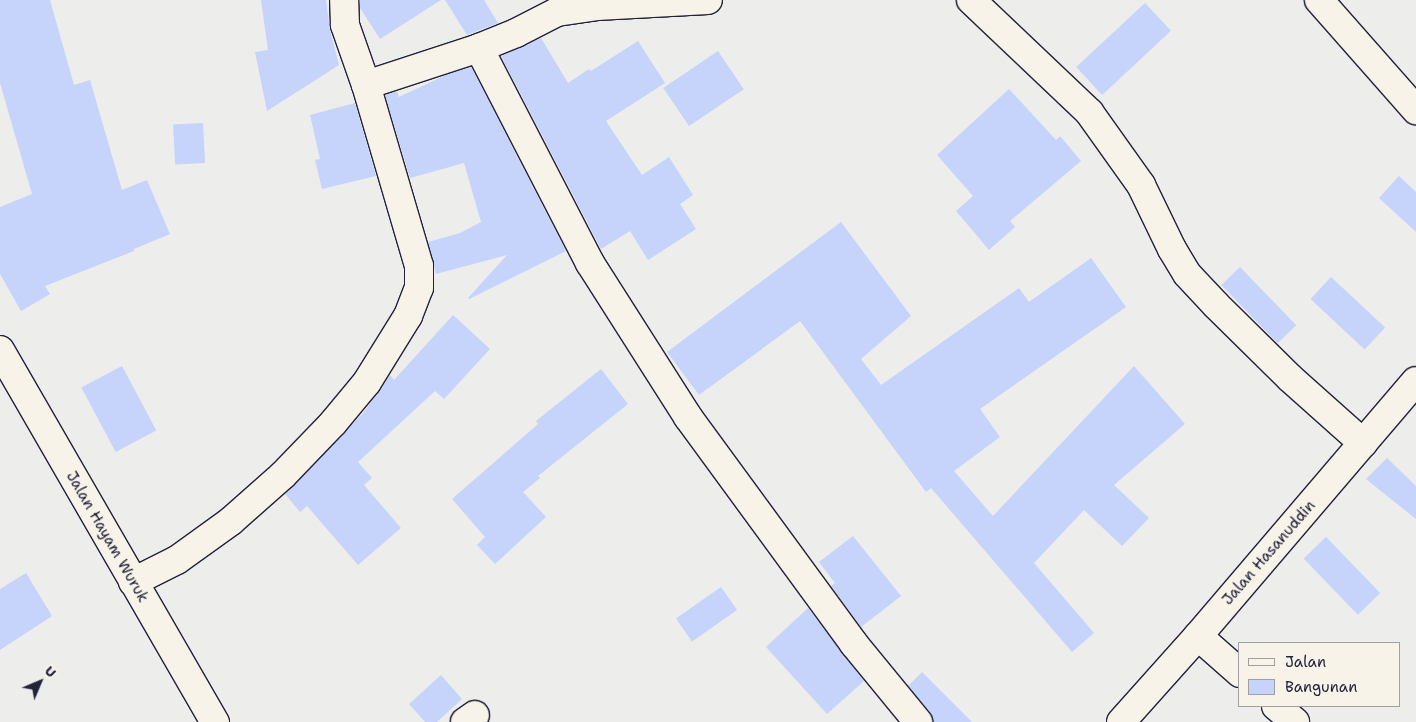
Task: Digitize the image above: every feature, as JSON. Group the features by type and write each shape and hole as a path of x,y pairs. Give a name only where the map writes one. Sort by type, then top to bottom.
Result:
{"street":[{"path":"133,582 177,560 232,521 283,474 333,423 367,382 408,316 419,288 419,266 366,85 345,25 344,0"},
{"path":"366,85 479,48 516,33 557,12 597,6 708,0"},
{"path":"971,0 1089,112 1146,193 1172,249 1187,274 1290,378 1363,443"},
{"path":"1319,0 1416,110"},
{"path":"479,48 590,263 688,417 854,644 918,722"},
{"name":"Jalan Hayam Wuruk","path":"0,350 10,390 133,582 215,722"},
{"name":"Jalan Hasanuddin","path":"1121,722 1198,636 1363,443 1413,392"},
{"path":"1198,636 1238,671"},
{"path":"1277,707 1295,722"}],"building":[{"path":"0,0 50,0 74,85 90,80 122,190 147,180 170,234 134,249 134,251 45,286 50,294 21,311 0,274 0,207 32,194 0,83"},
{"path":"261,0 326,0 330,30 339,65 267,111 255,52 268,50"},
{"path":"360,0 441,0 380,39 360,8"},
{"path":"445,0 484,0 498,23 467,35"},
{"path":"1145,3 1171,31 1102,95 1076,67"},
{"path":"541,38 568,83 589,69 591,71 638,41 665,83 606,121 642,175 669,157 693,195 680,204 696,229 648,260 630,231 601,249 501,56"},
{"path":"718,51 744,89 689,126 663,88"},
{"path":"471,67 566,251 469,299 507,255 436,274 428,242 460,233 481,222 464,163 410,178 385,95 397,91 399,97 446,75"},
{"path":"1009,89 1056,140 1060,136 1081,161 1010,221 1015,227 989,250 956,211 973,196 937,155"},
{"path":"355,103 376,176 322,189 315,160 320,159 310,115"},
{"path":"203,123 205,163 175,165 173,125"},
{"path":"1399,176 1416,192 1416,232 1379,198"},
{"path":"841,222 911,316 861,359 881,385 1019,288 1029,302 1091,258 1126,307 980,409 1000,437 954,471 993,516 1134,366 1185,424 1114,485 1149,518 1122,546 1084,510 1034,563 1094,633 1072,652 931,488 926,492 800,321 699,395 667,352"},
{"path":"1240,267 1296,325 1278,343 1221,285"},
{"path":"1331,277 1385,327 1365,349 1311,299"},
{"path":"453,315 490,349 444,399 435,391 358,462 372,478 364,485 401,528 358,565 307,506 300,512 285,494 364,412 390,375 394,380"},
{"path":"122,366 156,430 116,452 81,388"},
{"path":"601,369 628,404 538,476 540,478 523,492 546,517 495,564 477,545 485,537 452,499 538,424 536,421"},
{"path":"1387,458 1416,486 1416,519 1366,479"},
{"path":"853,536 901,596 861,627 831,586 835,583 819,562"},
{"path":"1326,537 1380,593 1358,615 1304,559"},
{"path":"26,573 52,616 0,650 0,589"},
{"path":"721,587 737,610 692,641 676,619"},
{"path":"808,608 864,681 827,714 766,647"},
{"path":"922,672 972,722 933,722 930,712 908,686"},
{"path":"441,675 462,699 437,722 425,722 409,704"}]}
